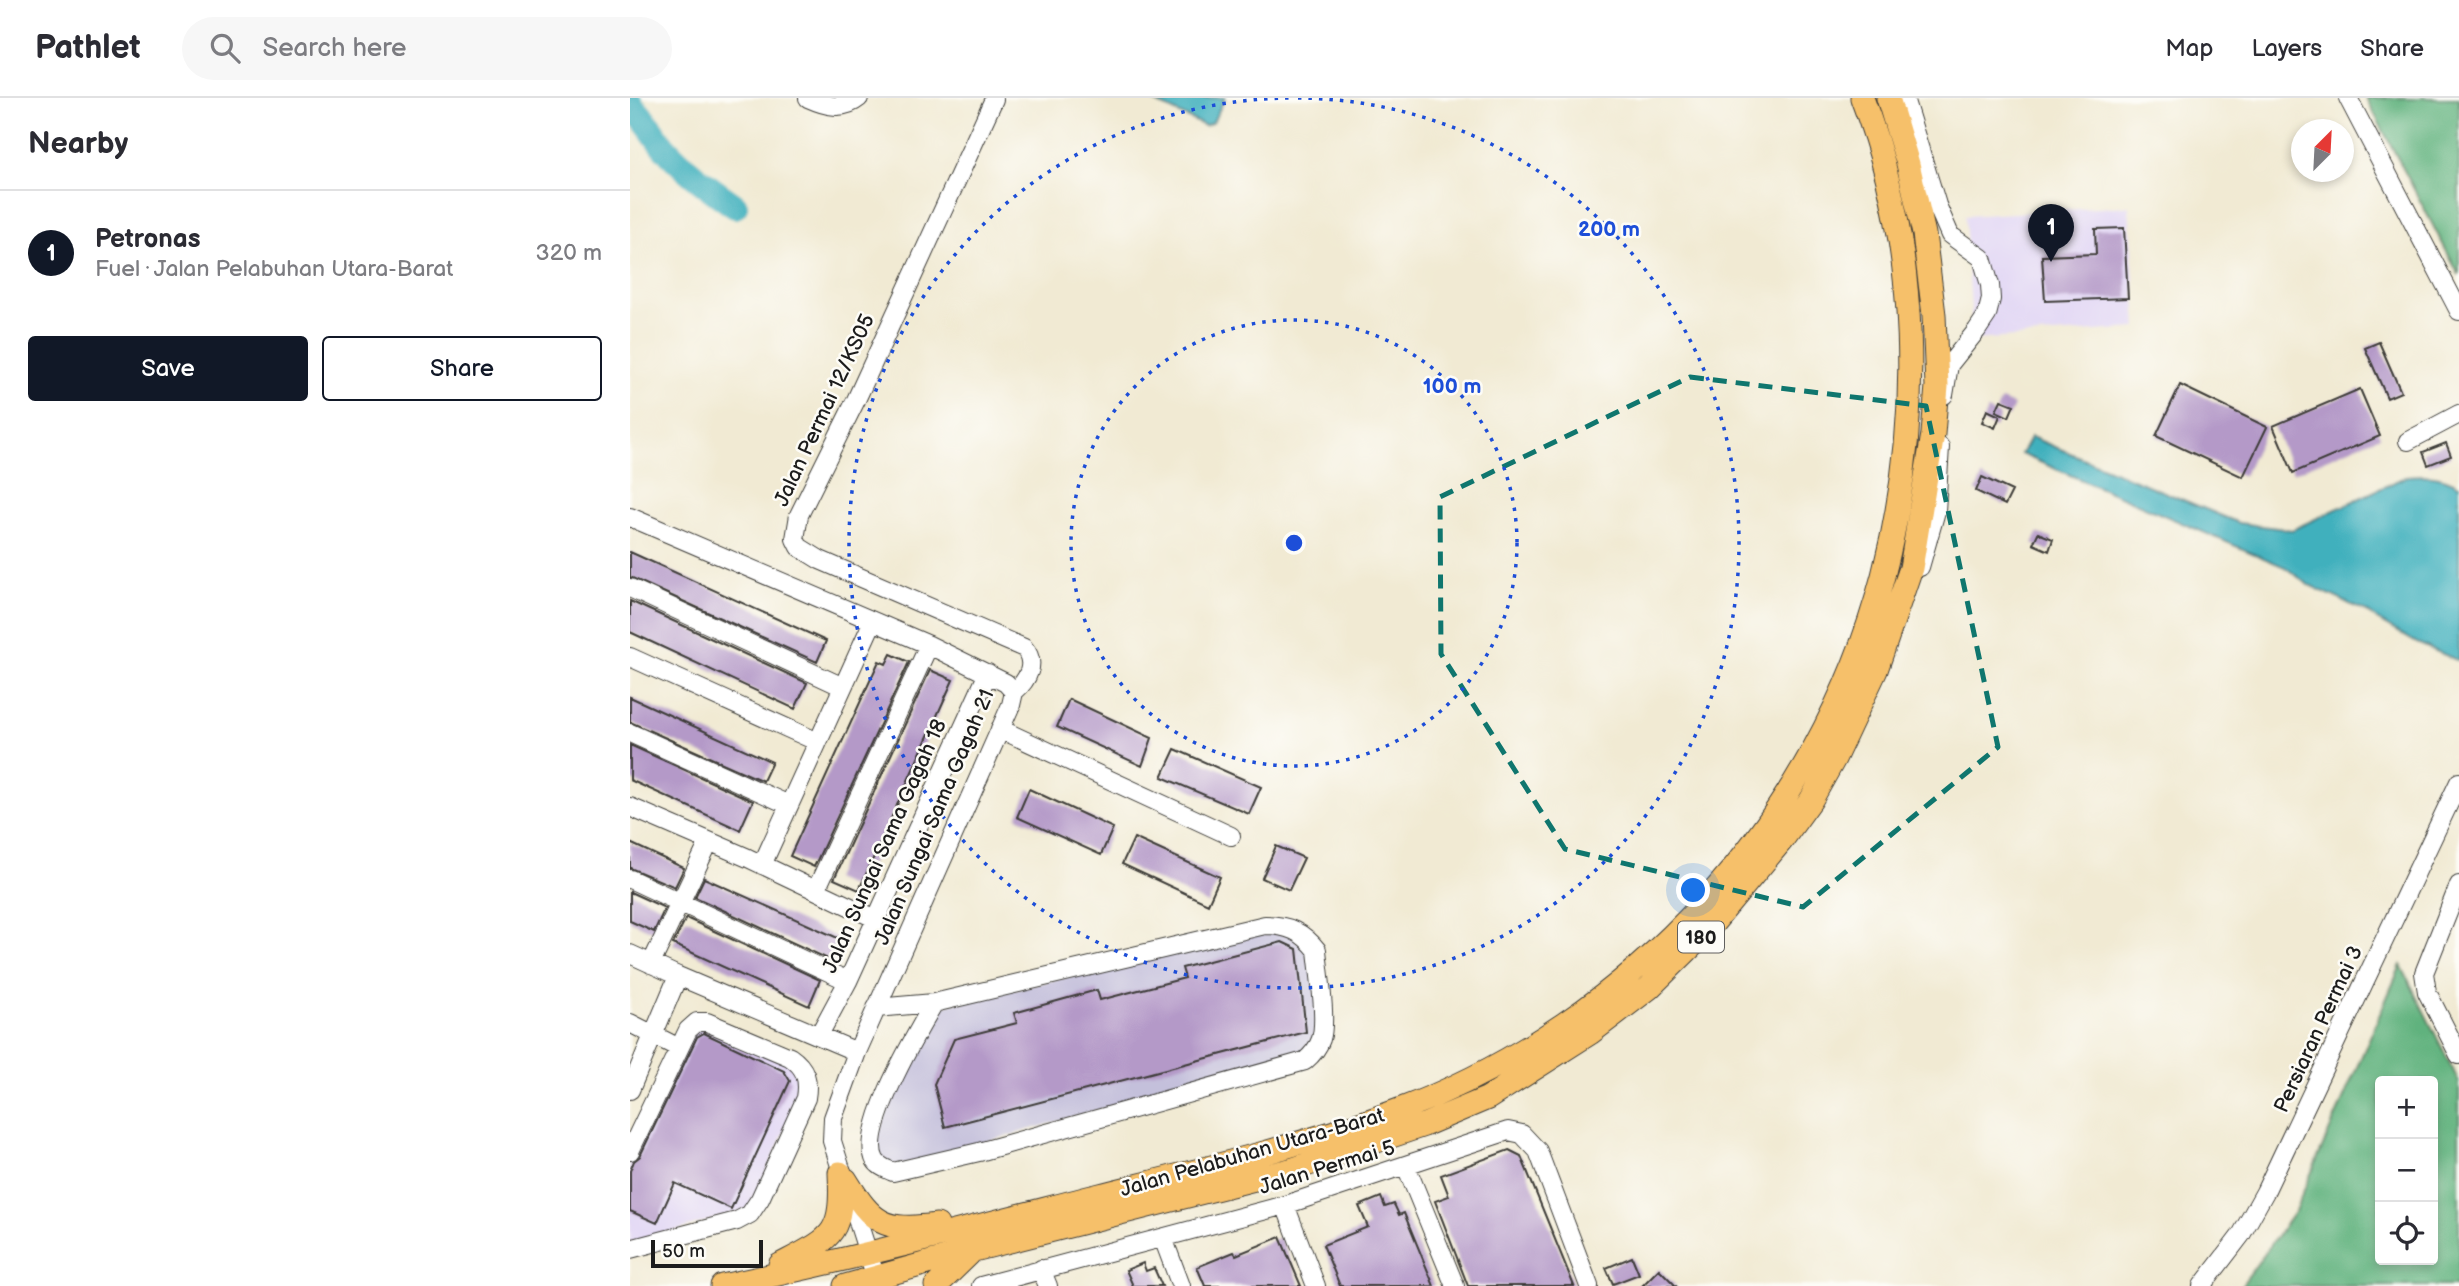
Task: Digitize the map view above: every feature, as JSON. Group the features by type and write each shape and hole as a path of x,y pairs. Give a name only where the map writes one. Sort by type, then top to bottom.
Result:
{"main road":[{"name":"Jalan Pelabuhan Utara-Barat","path":"722,1286 870,1254 1314,1139 1401,1109 1477,1076 1544,1038 1640,967 1673,935 1739,863 1772,818 1800,772 1844,691 1875,603 1892,541 1903,483 1909,416 1910,344 1904,265 1872,123 1862,98"},
{"name":"Jalan Pelabuhan Utara-Barat","path":"845,1286 974,1250 1294,1169 1424,1125 1488,1098 1590,1033 1649,988 1705,933 1752,879 1804,810 1825,776 1876,670 1896,617 1913,557 1933,433 1937,386 1934,315 1924,234 1908,164 1888,98"},
{"path":"843,1174 863,1208 891,1226 903,1228 1033,1212"},
{"path":"753,1280 813,1248 833,1230 841,1209 843,1174"},
{"path":"936,1286 974,1250"}],"street":[{"path":"808,98 841,107 850,105 859,98"},
{"path":"1825,776 1861,720 1884,676 1903,628 1936,512 1944,391 1949,365 1987,315 1991,299 1988,271 1982,258 1950,235 1937,205 1904,98"},
{"path":"2348,98 2459,311"},
{"name":"Jalan Permai 12/KS05","path":"994,99 856,400 807,496 799,515 795,539 799,547 820,560 1024,648 1031,658 1030,669 1025,681 1014,692"},
{"path":"2408,441 2459,414"},
{"name":"Jalan Sungai Sama Gagah 21","path":"630,517 929,645 988,673 1006,683 1014,692 1011,705 856,1052 833,1118 832,1141 876,1278"},
{"path":"630,588 843,687"},
{"path":"762,865 873,621"},
{"path":"816,890 929,645"},
{"path":"630,657 818,742"},
{"name":"Jalan Sungai Sama Gagah 18","path":"819,1035 848,981 988,673"},
{"path":"1000,729 1231,836"},
{"path":"630,733 789,805"},
{"name":"Persiaran Permai 3","path":"2202,1286 2241,1235 2265,1192 2453,812 2459,782"},
{"path":"630,807 876,919"},
{"path":"651,964 709,842"},
{"path":"630,879 848,981"},
{"path":"2459,886 2424,973 2427,992 2459,1055"},
{"path":"876,1008 934,1003 1265,925 1281,925 1298,931 1309,939 1317,950 1323,1025 1321,1040 1314,1052 1304,1061 979,1152 893,1172 875,1160 872,1141 874,1124 907,1050 934,1003"},
{"path":"630,954 856,1052"},
{"path":"630,1090 678,976"},
{"path":"630,1151 689,1027 697,1022 707,1022 798,1063 803,1069 807,1081 806,1098 760,1199 750,1214 737,1221 630,1249"},
{"path":"630,1023 679,1048"},
{"name":"Jalan Permai 5","path":"981,1286 1045,1278 1163,1238 1285,1206 1508,1131 1522,1134 1538,1151 1589,1286"},
{"path":"1406,1166 1455,1286"},
{"path":"1285,1206 1317,1286"},
{"path":"1163,1238 1181,1286"}],"highlighted area":[{"path":"1690,377 1926,406 1998,747 1803,907 1565,849 1441,654 1440,497"}],"shaded area":[{"path":"2129,206 2137,328 1973,340 1965,216"},
{"path":"1280,928 1314,951 1319,1025 1310,1050 894,1168 883,1164 876,1141 913,1046 936,1007"},
{"path":"697,1026 791,1062 804,1088 750,1208 630,1245 630,1160 692,1030"}],"green space":[{"path":"2366,98 2459,98 2459,275"},
{"path":"2401,965 2459,1082 2459,1286 2241,1286 2295,1211"}],"water":[{"path":"1146,98 1225,98 1213,122 1205,126"},
{"path":"2031,437 2239,523 2292,530 2407,476 2434,476 2459,485 2459,661 2417,643 2367,612 2309,585 2285,567 2021,454"}],"building":[{"path":"2124,228 2128,298 2045,301 2042,256 2096,254 2095,229"},
{"path":"2379,342 2401,392 2387,398 2365,348"},
{"path":"2180,385 2267,427 2243,477 2156,436"},
{"path":"2360,389 2380,436 2293,473 2273,426"},
{"path":"2001,400 2014,405 2009,417 1996,411"},
{"path":"1987,410 2000,416 1995,428 1982,422"},
{"path":"2446,443 2451,456 2428,465 2423,452"},
{"path":"1982,477 2012,491 2005,505 1976,491"},
{"path":"2038,533 2053,539 2049,551 2033,544"},
{"path":"630,552 826,641 817,662 630,577"},
{"path":"630,601 807,683 795,709 630,632"},
{"path":"891,654 909,662 814,867 790,856 879,661 886,664"},
{"path":"930,670 953,680 859,890 834,879"},
{"path":"630,697 772,762 763,781 630,722"},
{"path":"1069,699 1152,738 1142,766 1057,727"},
{"path":"630,745 753,801 740,830 630,780"},
{"path":"1175,749 1261,787 1249,814 1162,777"},
{"path":"1029,789 1113,828 1101,855 1017,817"},
{"path":"1134,838 1220,877 1208,904 1122,864"},
{"path":"630,843 684,868 675,887 630,868"},
{"path":"1276,846 1304,858 1289,890 1262,878"},
{"path":"704,878 840,939 830,960 695,897"},
{"path":"630,892 665,908 654,932 630,921"},
{"path":"686,918 820,980 809,1006 673,944"},
{"path":"1282,942 1297,949 1306,1032 945,1127 934,1084 954,1039 1017,1023 1014,1013 1097,990 1100,1000 1185,978 1182,968"},
{"path":"704,1033 784,1071 790,1081 731,1209 675,1183 657,1223 630,1211 630,1171 634,1161 640,1156 697,1037"},
{"path":"1509,1150 1521,1156 1574,1286 1468,1286 1435,1201 1449,1196 1441,1175"},
{"path":"1381,1197 1385,1207 1394,1204 1399,1215 1404,1213 1434,1286 1340,1286 1323,1245 1368,1227 1359,1206"},
{"path":"1280,1237 1301,1286 1205,1286 1197,1267"},
{"path":"1632,1257 1639,1274 1613,1284 1606,1268"},
{"path":"1143,1263 1146,1271 1154,1268 1162,1286 1133,1286 1126,1270"},
{"path":"1659,1269 1676,1286 1642,1286"}],"waterway":[{"path":"630,104 672,155 735,206"}],"place":[{"name":"Petronas","path":"2051,262"}]}
